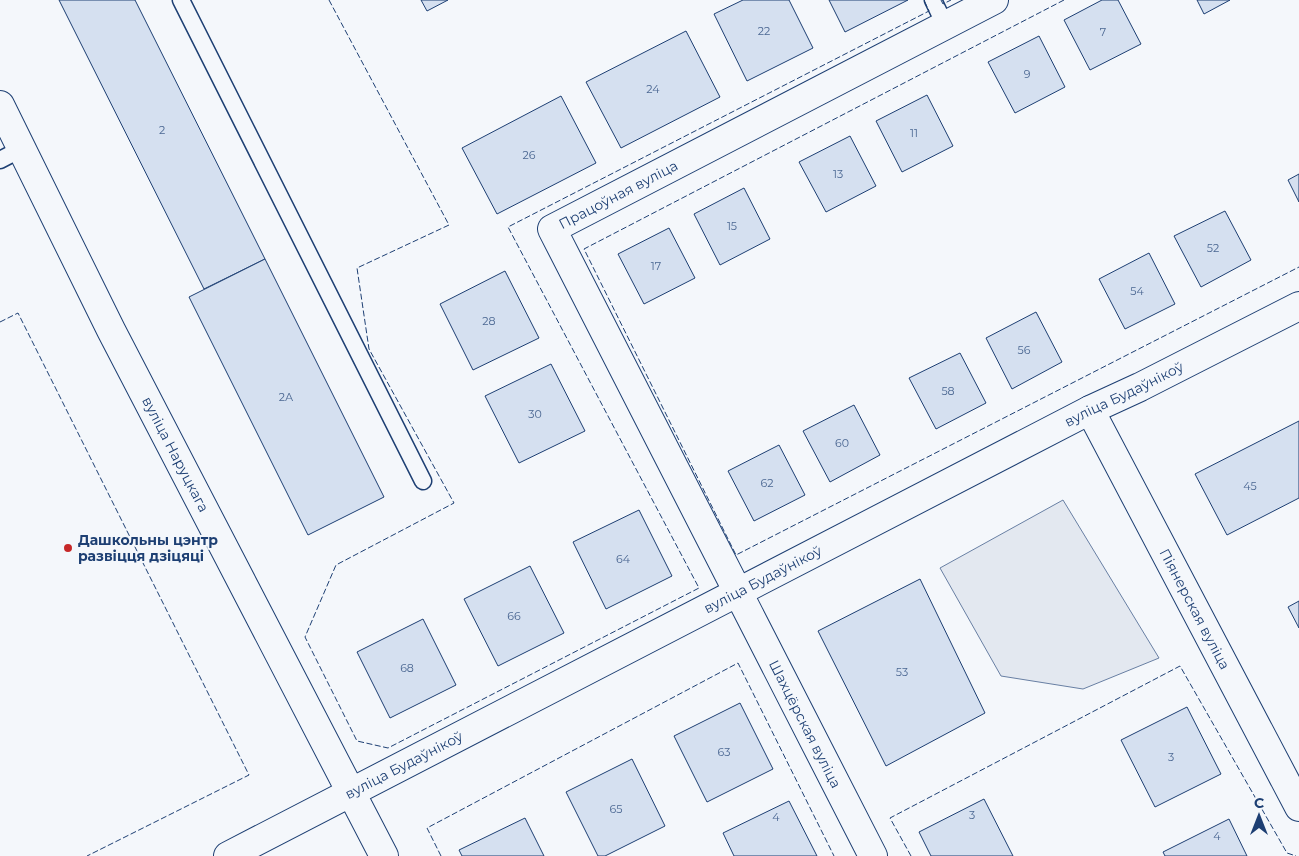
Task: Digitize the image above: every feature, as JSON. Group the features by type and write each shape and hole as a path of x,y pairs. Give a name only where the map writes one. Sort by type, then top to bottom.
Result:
{"street":[{"name":"Працоўная вуліца","path":"738,593 552,229 994,0"},
{"name":"вуліца Наруцкага","path":"0,105 11,155 111,330 384,856"},
{"name":"вуліца Будаўнікоў","path":"228,856 1090,410 1140,387 1299,306"},
{"name":"Піянерская вуліца","path":"1090,410 1299,807"},
{"name":"Шахцёрская вуліца","path":"738,593 872,856"}],"lane":[{"path":"181,0 423,481"},
{"path":"933,0 945,25"}],"shaded area":[{"path":"1063,500 1159,658 1083,689 1001,676 940,568"}],"building":[{"path":"59,0 135,0 265,259 204,289"},
{"path":"421,0 448,0 427,11"},
{"path":"743,0 789,0 813,48 747,81 714,14"},
{"path":"829,0 908,0 845,32"},
{"path":"1102,0 1118,0 1141,44 1090,70 1064,20"},
{"path":"1197,0 1230,0 1204,14"},
{"path":"686,31 720,97 621,148 586,82"},
{"path":"1039,36 1065,87 1015,113 988,62"},
{"path":"927,95 953,146 902,172 876,121"},
{"path":"561,96 596,163 497,214 462,148"},
{"path":"850,136 876,186 826,212 799,162"},
{"path":"1299,174 1299,202 1288,180"},
{"path":"744,188 770,239 720,265 694,214"},
{"path":"1225,211 1251,260 1201,287 1174,236"},
{"path":"669,228 695,278 644,304 618,254"},
{"path":"1149,253 1175,304 1125,329 1099,279"},
{"path":"265,259 384,497 308,535 189,297"},
{"path":"505,271 539,338 473,370 440,304"},
{"path":"1036,312 1062,362 1012,389 986,338"},
{"path":"960,353 986,403 936,429 909,378"},
{"path":"551,364 585,431 519,463 485,396"},
{"path":"854,405 880,455 830,482 803,431"},
{"path":"1299,421 1299,498 1227,535 1195,474"},
{"path":"779,445 805,495 754,521 728,471"},
{"path":"639,510 672,576 606,609 573,542"},
{"path":"530,566 564,633 498,666 464,599"},
{"path":"920,579 985,713 886,766 818,631"},
{"path":"1299,601 1299,628 1288,607"},
{"path":"423,619 456,685 390,718 357,652"},
{"path":"740,703 773,769 707,802 674,736"},
{"path":"1187,707 1221,774 1155,807 1121,740"},
{"path":"632,759 665,826 605,856 598,856 566,792"},
{"path":"984,799 1013,856 931,856 919,832"},
{"path":"789,801 817,856 734,856 723,833"},
{"path":"525,818 544,856 462,856 459,850"},
{"path":"1229,819 1247,856 1165,856 1163,852"}],"fence":[{"path":"329,0 449,225 357,268 369,349 454,503 336,565 305,637 357,741 388,748 699,588 508,227 929,11 924,0"},
{"path":"941,0 943,4 951,0"},
{"path":"1064,0 584,249 736,555 1299,267"},
{"path":"0,322 18,313 249,775 87,856"},
{"path":"441,856 427,828 738,663 834,856"},
{"path":"911,856 890,818 1180,666 1287,853 1296,856"}],"place":[{"name":"Дашкольны цэнтр развіцця дзіцяці","path":"68,548"}]}
